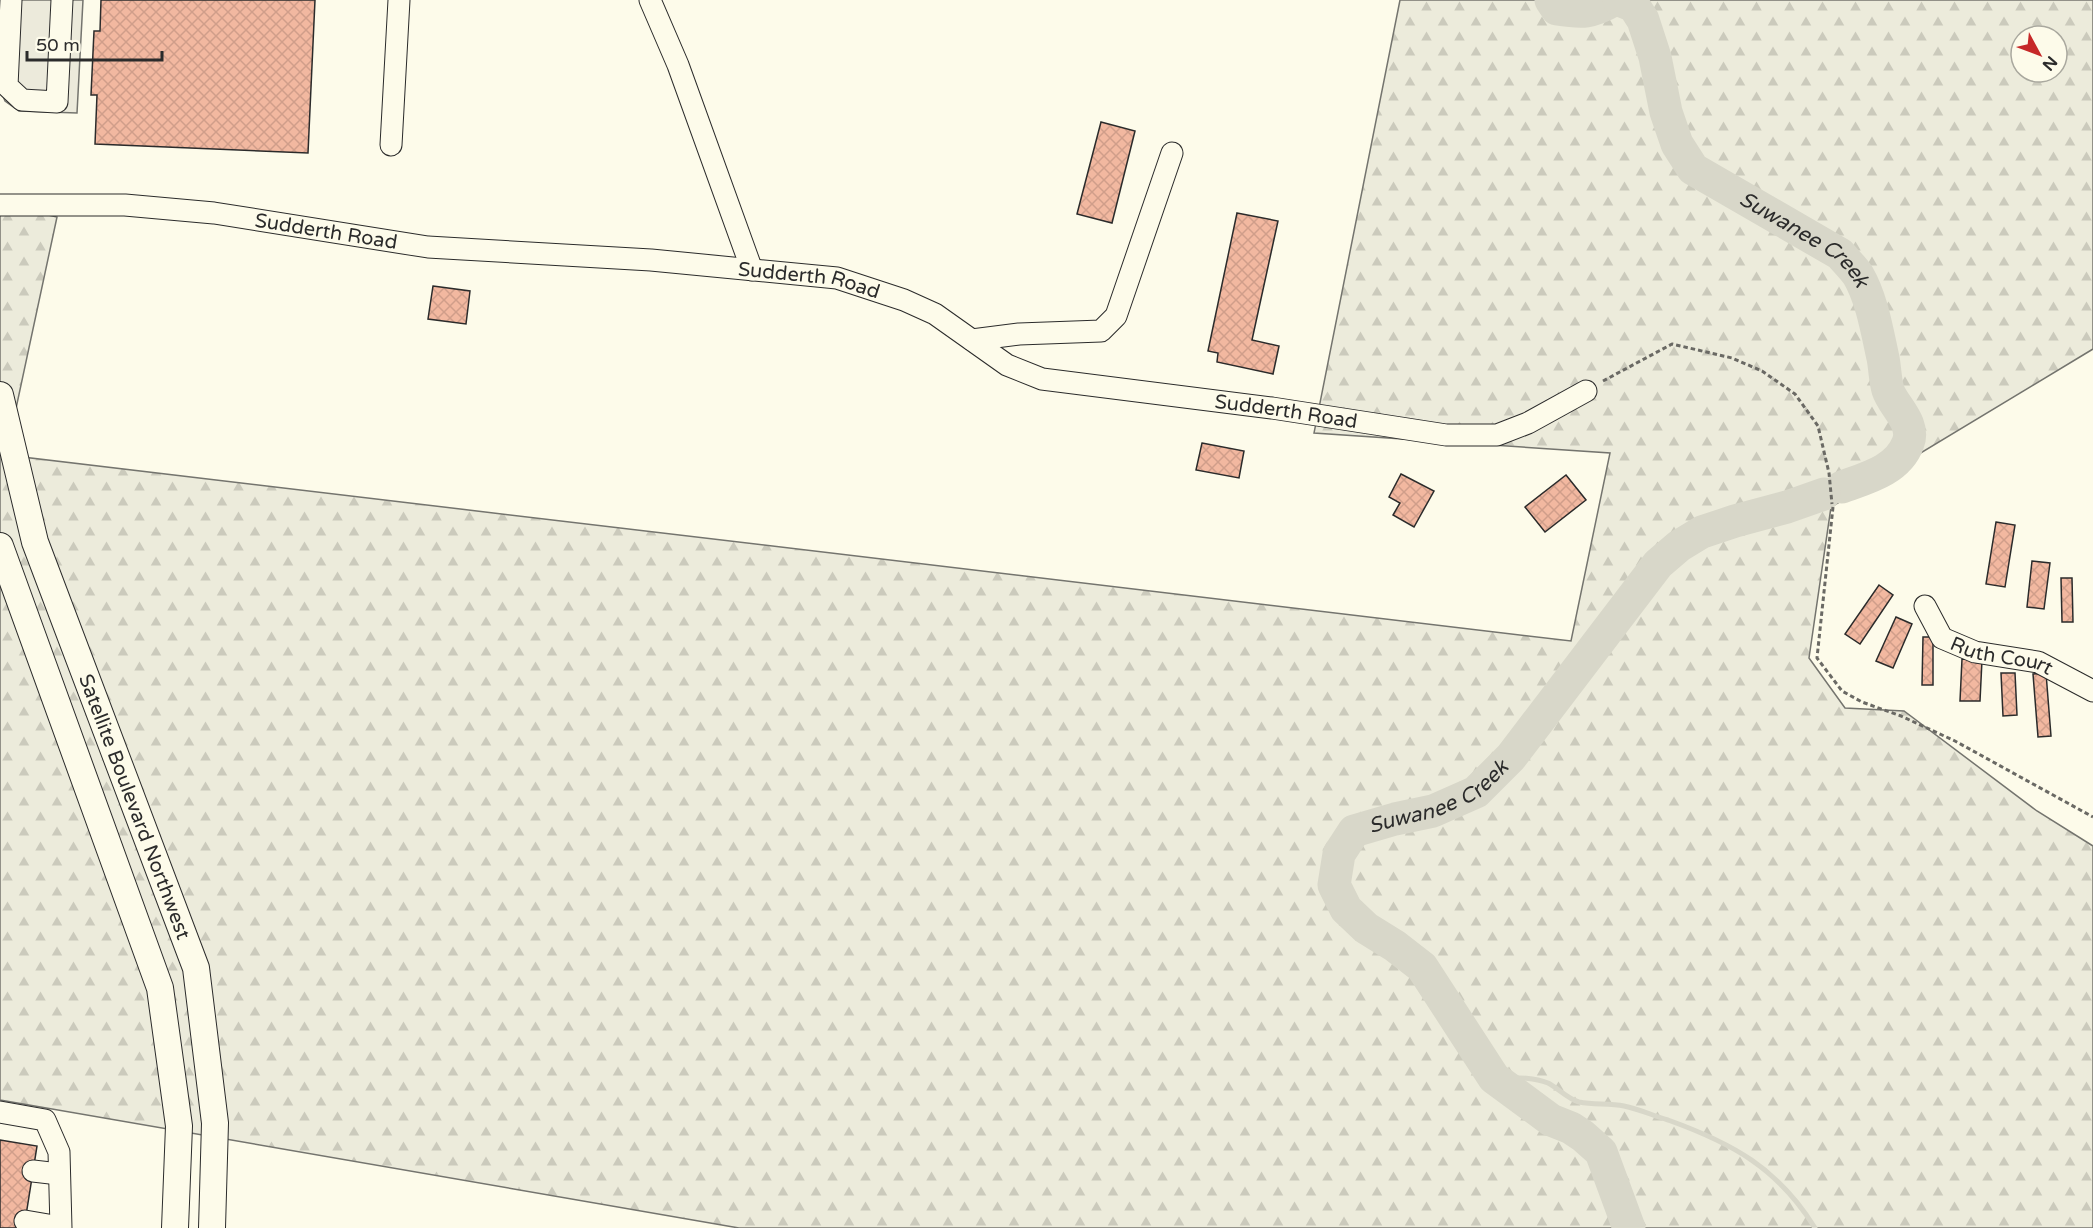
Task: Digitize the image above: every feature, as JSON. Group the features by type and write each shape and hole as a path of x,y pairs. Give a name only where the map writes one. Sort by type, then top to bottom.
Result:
{"main road":[{"name":"Satellite Boulevard Northwest","path":"0,395 35,542 196,968 215,1123 212,1228"},
{"name":"Satellite Boulevard Northwest","path":"0,546 160,988 179,1126 175,1228"}],"street":[{"path":"11,0 7,87 22,100 57,102 62,0"},
{"path":"391,145 399,0"},
{"path":"650,0 678,65 752,270"},
{"path":"972,340 1019,334 1101,331 1116,316 1172,153"},
{"name":"Sudderth Road","path":"0,205 124,205 214,213 428,247 651,260 837,278 904,300 935,314 1007,365 1042,379 1272,408 1446,435 1497,435 1528,423 1586,391"},
{"name":"Ruth Court","path":"1925,606 1941,638 1975,652 2038,662 2093,691"},
{"path":"0,1112 45,1120 59,1152 61,1227 25,1221"},
{"path":"33,1171 59,1174"}],"path":[{"path":"1586,391 1672,344 1732,358 1762,371 1795,394 1818,426 1829,473 1833,505 1816,658 1842,691 1862,702 1901,716 1955,741 2093,817"}],"green space":[{"path":"1400,0 2093,0 2093,349 1831,507 1809,658 1845,708 1904,711 2037,811 2093,846 2093,1228 739,1228 0,1100 0,204 57,217 6,455 1571,641 1610,453 1314,433"}],"shaded area":[{"path":"0,0 83,0 77,113 19,111 5,101 0,88"}],"building":[{"path":"101,0 315,0 308,153 95,144 97,95 91,95 94,31 100,31"},
{"path":"1101,122 1135,131 1112,223 1077,214"},
{"path":"1237,213 1278,221 1252,340 1279,346 1273,374 1217,362 1218,353 1208,351"},
{"path":"433,286 470,291 466,324 428,319"},
{"path":"1202,443 1244,451 1239,478 1196,470"},
{"path":"1401,474 1434,491 1414,527 1393,515 1400,503 1389,497"},
{"path":"1566,475 1586,500 1545,532 1525,507"},
{"path":"1996,522 2015,525 2005,587 1986,584"},
{"path":"2032,561 2050,563 2044,609 2027,607"},
{"path":"2061,578 2072,578 2073,622 2062,622"},
{"path":"1879,585 1893,595 1860,644 1845,634"},
{"path":"1896,617 1912,624 1893,668 1876,661"},
{"path":"1923,637 1933,637 1933,685 1922,685"},
{"path":"1962,659 1982,660 1980,701 1960,701"},
{"path":"2001,673 2015,673 2017,715 2003,716"},
{"path":"2046,673 2051,736 2038,737 2033,674"},
{"path":"0,1140 37,1146 24,1228 0,1228"}],"waterway":[{"name":"Suwanee Creek","path":"1551,0 1557,9 1580,11 1593,10 1614,0"},
{"name":"Suwanee Creek","path":"1619,0 1634,6 1643,20 1655,57 1666,112 1677,144 1693,169 1840,254 1863,284 1876,326 1888,390 1907,422 1910,436 1897,460 1881,472 1842,487"},
{"name":"Suwanee Creek","path":"1629,1228 1601,1152 1583,1136 1551,1120 1494,1078 1422,967 1395,946 1366,928 1346,909 1334,885 1339,854 1354,831 1433,811 1476,792 1511,757 1658,564 1679,546 1702,532 1824,494"},
{"path":"1494,1078 1535,1079 1548,1083 1579,1102 1630,1107 1713,1138 1752,1160 1769,1174 1801,1207 1815,1228"}]}
